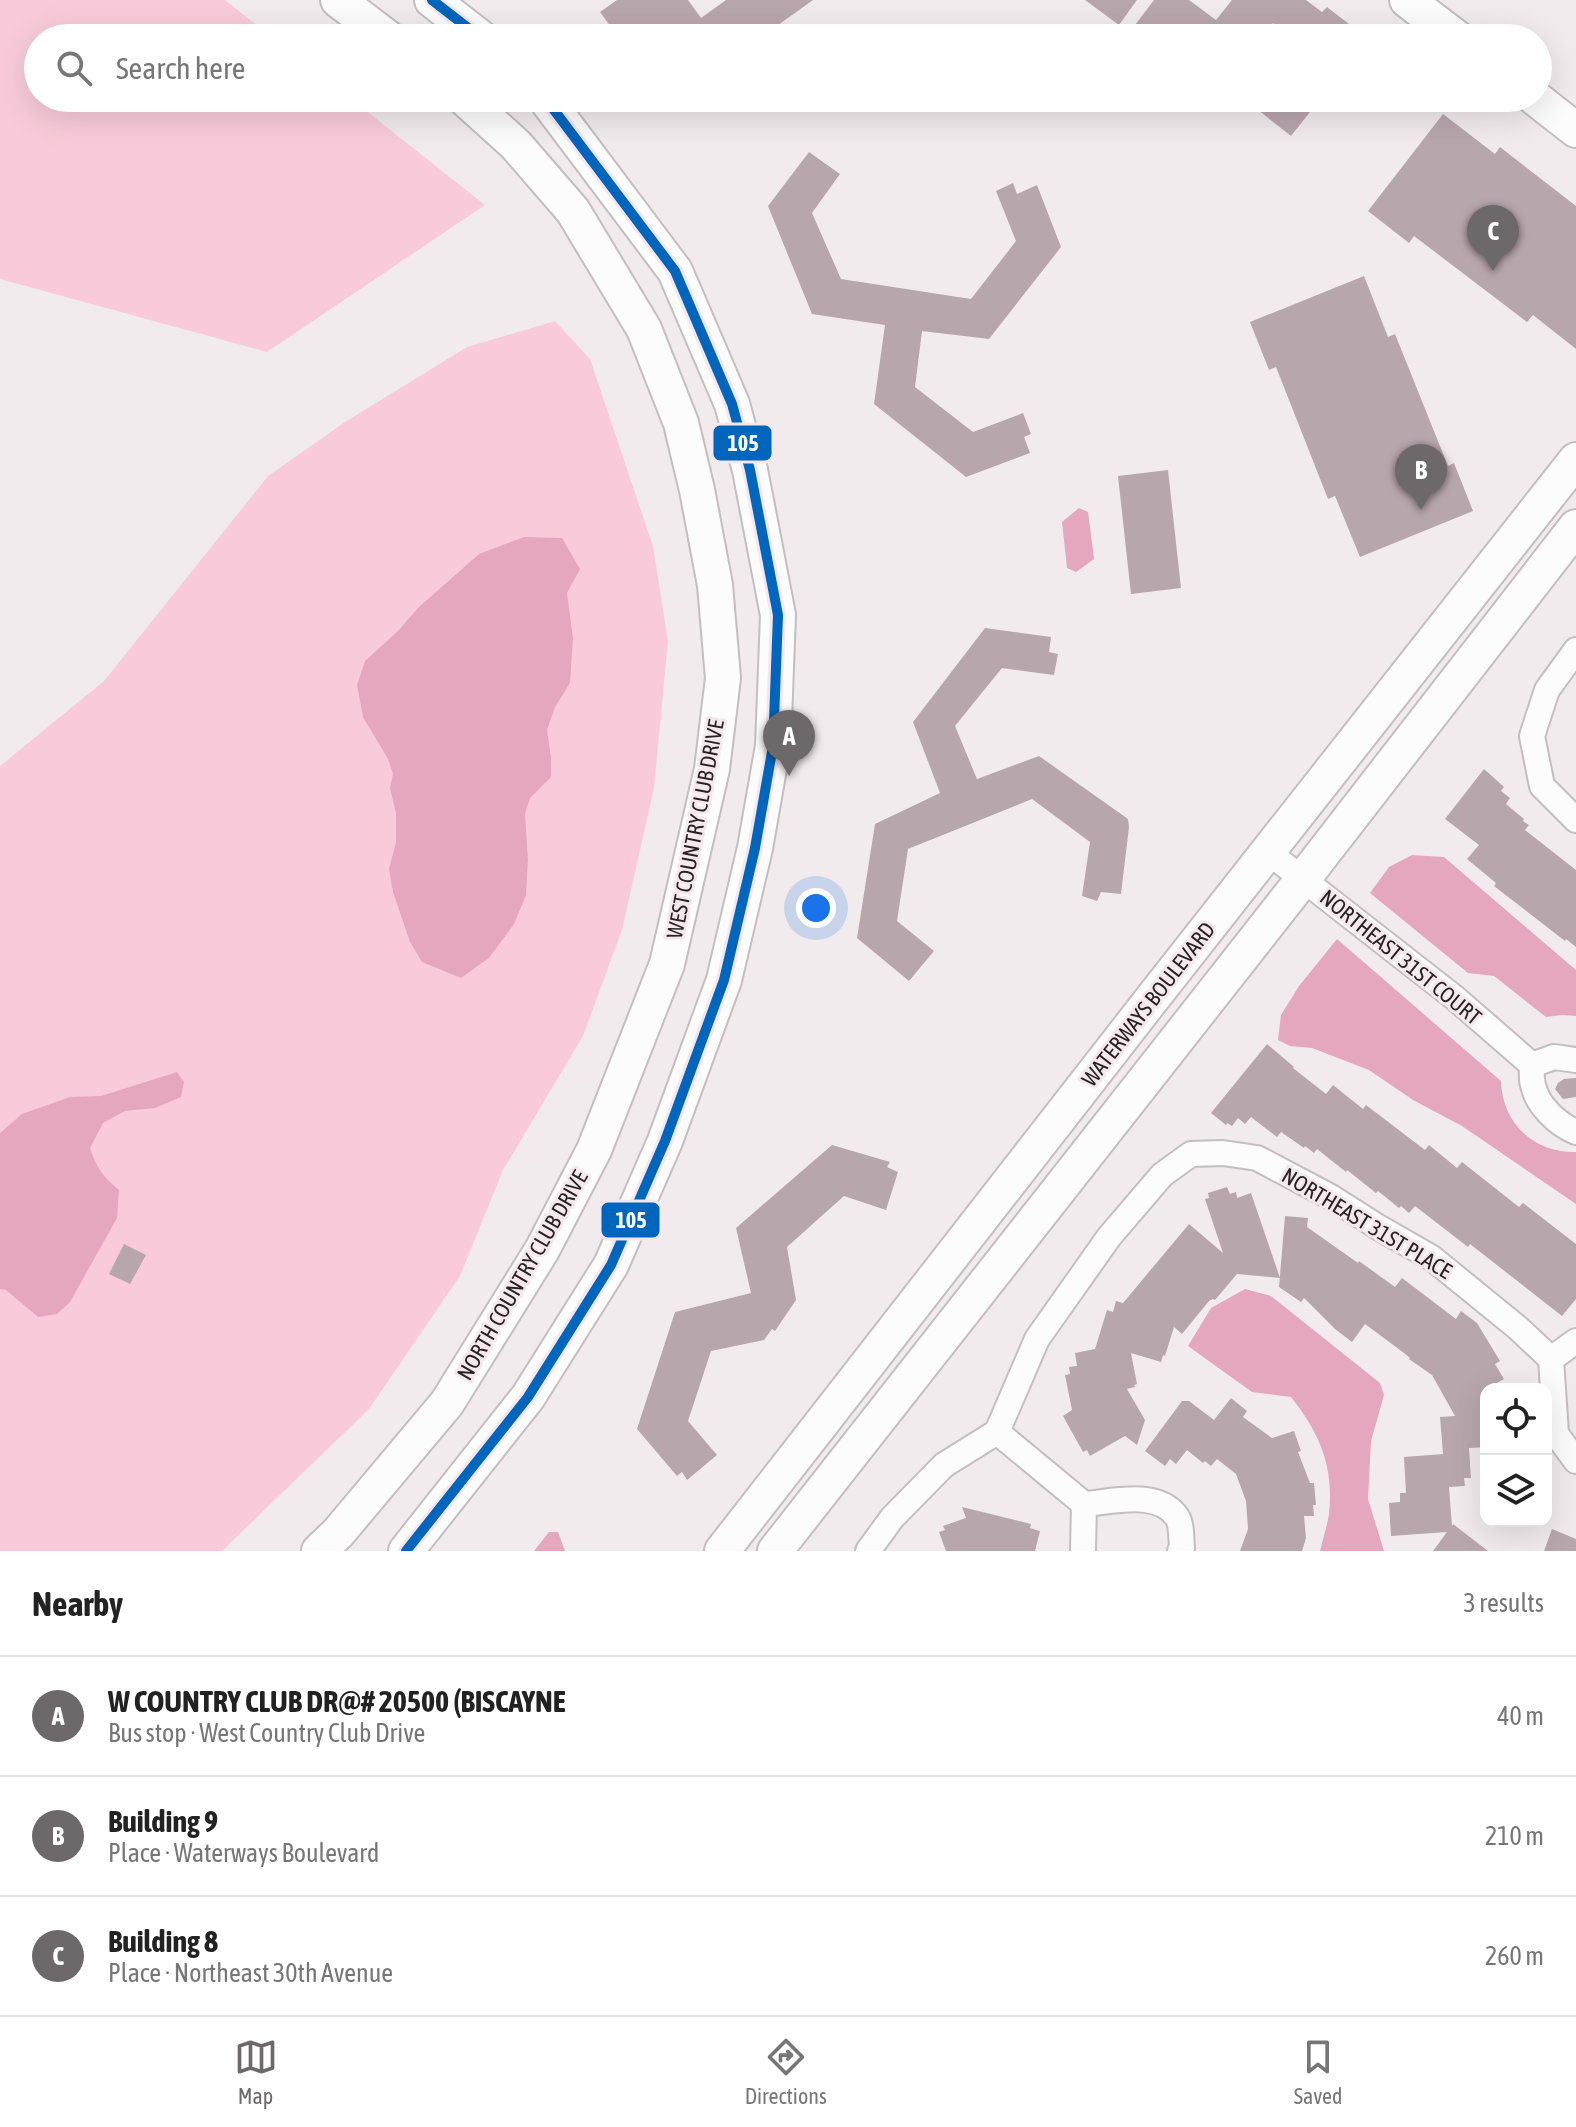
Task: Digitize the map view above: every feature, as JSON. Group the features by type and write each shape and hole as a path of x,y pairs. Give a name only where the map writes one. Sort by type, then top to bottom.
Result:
{"street":[{"path":"338,0 370,24"},
{"path":"432,0 463,24"},
{"path":"1407,0 1439,24"},
{"path":"1552,111 1576,130"},
{"name":"WEST COUNTRY CLUB DRIVE","path":"479,112 516,145 573,211 644,329 681,423 715,585 723,678 712,769 667,964"},
{"path":"406,1551 528,1397 611,1265 665,1141 724,980 755,848 773,746 778,615 750,470 732,404 675,271 556,112"},
{"name":"WATERWAYS BOULEVARD","path":"722,1551 1576,460"},
{"name":"WATERWAYS BOULEVARD","path":"775,1551 1576,527"},
{"path":"1576,650 1547,690 1532,736 1542,786 1576,820"},
{"name":"NORTHEAST 31ST COURT","path":"1268,852 1455,998 1532,1065"},
{"name":"NORTH COUNTRY CLUB DRIVE","path":"319,1551 338,1533 447,1403 542,1250 594,1150 667,964"},
{"path":"1576,1060 1554,1057 1532,1065 1533,1086 1545,1110 1576,1132"},
{"name":"NORTHEAST 31ST PLACE","path":"997,1432 1037,1339 1118,1227 1162,1175 1191,1154 1223,1153 1257,1158 1331,1197 1432,1258 1551,1359"},
{"path":"1576,1341 1551,1359 1556,1434 1576,1461"},
{"path":"868,1551 892,1518 944,1465 997,1432 1084,1504 1137,1499 1164,1504 1179,1519 1180,1551"},
{"path":"1083,1551 1084,1504"}],"shaded area":[{"path":"0,0 225,0 255,24 24,24 24,112 368,112 485,205 267,352 0,279"},
{"path":"555,321 590,359 653,546 668,641 654,788 622,930 583,1036 503,1170 460,1276 369,1409 222,1551 0,1551 0,766 104,681 268,476 345,422 467,347"},
{"path":"1079,508 1088,512 1094,559 1076,572 1067,568 1062,522"},
{"path":"524,537 562,538 580,569 567,593 573,638 570,683 555,707 547,730 551,777 530,798 525,814 528,860 526,895 514,924 489,958 461,978 422,962 410,942 393,892 389,869 396,842 396,813 390,788 393,774 388,759 363,717 357,685 365,661 419,607 479,554"},
{"path":"1412,855 1444,857 1576,970 1576,1016 1546,1017 1494,976 1468,973 1370,893 1389,867"},
{"path":"1337,939 1501,1081 1507,1110 1523,1133 1547,1147 1576,1152 1576,1204 1462,1126 1413,1100 1369,1070 1312,1048 1290,1046 1278,1040 1281,1015 1299,986"},
{"path":"177,1072 184,1082 181,1097 155,1108 125,1111 103,1123 90,1148 101,1172 119,1190 117,1218 70,1302 57,1314 38,1317 6,1290 0,1289 0,1133 22,1114 70,1097 101,1096"},
{"path":"1245,1289 1271,1296 1380,1383 1384,1395 1371,1441 1368,1499 1384,1551 1320,1551 1329,1514 1329,1481 1323,1451 1310,1424 1291,1397 1252,1392 1188,1346 1211,1308"},
{"path":"549,1532 558,1532 565,1551 534,1551"}],"building":[{"path":"617,0 688,0 701,18 726,0 813,0 780,24 609,24 600,12"},
{"path":"1085,0 1137,0 1118,24"},
{"path":"1154,0 1189,0 1216,20 1232,0 1306,0 1322,12 1327,7 1349,24 1273,23 1136,24"},
{"path":"1261,112 1310,112 1291,136"},
{"path":"1443,114 1495,154 1500,147 1576,206 1576,349 1533,315 1527,322 1414,236 1409,243 1368,211"},
{"path":"809,152 840,174 812,213 841,279 971,299 1016,241 996,191 1013,183 1017,194 1037,185 1061,247 989,339 922,331 915,387 973,432 1023,413 1031,434 1024,437 1030,453 966,477 874,404 885,325 812,314 768,206"},
{"path":"1364,276 1388,337 1395,334 1448,466 1454,463 1473,511 1360,557 1335,496 1328,499 1276,367 1269,370 1250,322"},
{"path":"1168,470 1181,588 1131,594 1118,476"},
{"path":"985,628 1051,637 1049,652 1058,654 1054,675 1002,668 955,726 977,779 1039,756 1128,819 1121,894 1101,892 1097,901 1082,896 1090,842 1032,799 908,849 897,921 934,951 909,981 857,938 875,824 940,793 913,722"},
{"path":"1484,769 1504,787 1501,791 1510,798 1506,804 1529,825 1525,830 1576,870 1576,947 1494,886 1496,883 1467,859 1479,845 1445,819"},
{"path":"1267,1044 1326,1094 1333,1085 1363,1109 1366,1105 1425,1150 1429,1145 1457,1168 1462,1162 1519,1207 1523,1203 1576,1244 1576,1299 1562,1316 1470,1244 1468,1247 1415,1206 1409,1213 1401,1206 1399,1208 1317,1149 1314,1153 1281,1132 1277,1137 1251,1117 1245,1124 1238,1118 1232,1126 1211,1113"},
{"path":"1576,1078 1576,1097 1563,1099 1555,1089 1558,1083"},
{"path":"832,1145 890,1162 887,1167 898,1172 886,1210 844,1196 787,1247 796,1300 775,1331 772,1329 764,1340 711,1351 688,1421 717,1455 687,1480 682,1472 677,1476 637,1429 675,1312 751,1293 736,1228"},
{"path":"1227,1187 1230,1194 1236,1192 1237,1198 1251,1193 1280,1278 1237,1274 1182,1334 1174,1327 1161,1362 1131,1353 1137,1384 1127,1389 1145,1420 1137,1445 1125,1436 1090,1456 1087,1450 1083,1452 1063,1416 1072,1410 1065,1375 1070,1374 1069,1367 1077,1366 1075,1353 1095,1349 1107,1310 1113,1312 1116,1301 1123,1303 1189,1224 1223,1253 1205,1199 1209,1198 1208,1193"},
{"path":"1285,1216 1308,1218 1307,1227 1395,1287 1402,1278 1456,1319 1461,1311 1477,1323 1500,1361 1495,1364 1504,1379 1497,1383 1480,1383 1480,1447 1469,1448 1471,1478 1464,1478 1465,1486 1449,1487 1452,1526 1488,1551 1433,1551 1447,1532 1391,1536 1389,1503 1400,1502 1400,1493 1406,1493 1404,1457 1443,1454 1440,1417 1455,1416 1432,1375 1365,1324 1352,1342 1304,1298 1301,1302 1279,1287"},
{"path":"124,1244 146,1255 130,1284 109,1274"},
{"path":"1231,1398 1247,1411 1243,1417 1272,1438 1294,1431 1301,1451 1298,1452 1310,1483 1314,1483 1316,1505 1313,1505 1314,1516 1304,1516 1306,1538 1302,1551 1240,1551 1248,1529 1246,1501 1236,1474 1217,1459 1211,1466 1187,1450 1176,1464 1170,1459 1165,1466 1145,1451 1182,1401 1189,1401 1214,1420"},
{"path":"962,1507 1031,1524 1030,1528 1040,1531 1035,1551 946,1551 939,1532 945,1530 943,1526 966,1518"},
{"path":"1552,1529 1576,1539 1576,1551 1544,1551"}],"transit line":[{"name":"105","path":"432,0 463,24"},
{"name":"105","path":"406,1551 528,1397 611,1265 665,1141 724,980 755,848 773,746 778,615 750,470 732,404 675,271 556,112"}],"place":[{"name":"Building 8","path":"1493,271"},
{"name":"Building 9","path":"1421,510"},
{"name":"W COUNTRY CLUB DR@# 20500 (BISCAYNE","path":"789,776"}]}
